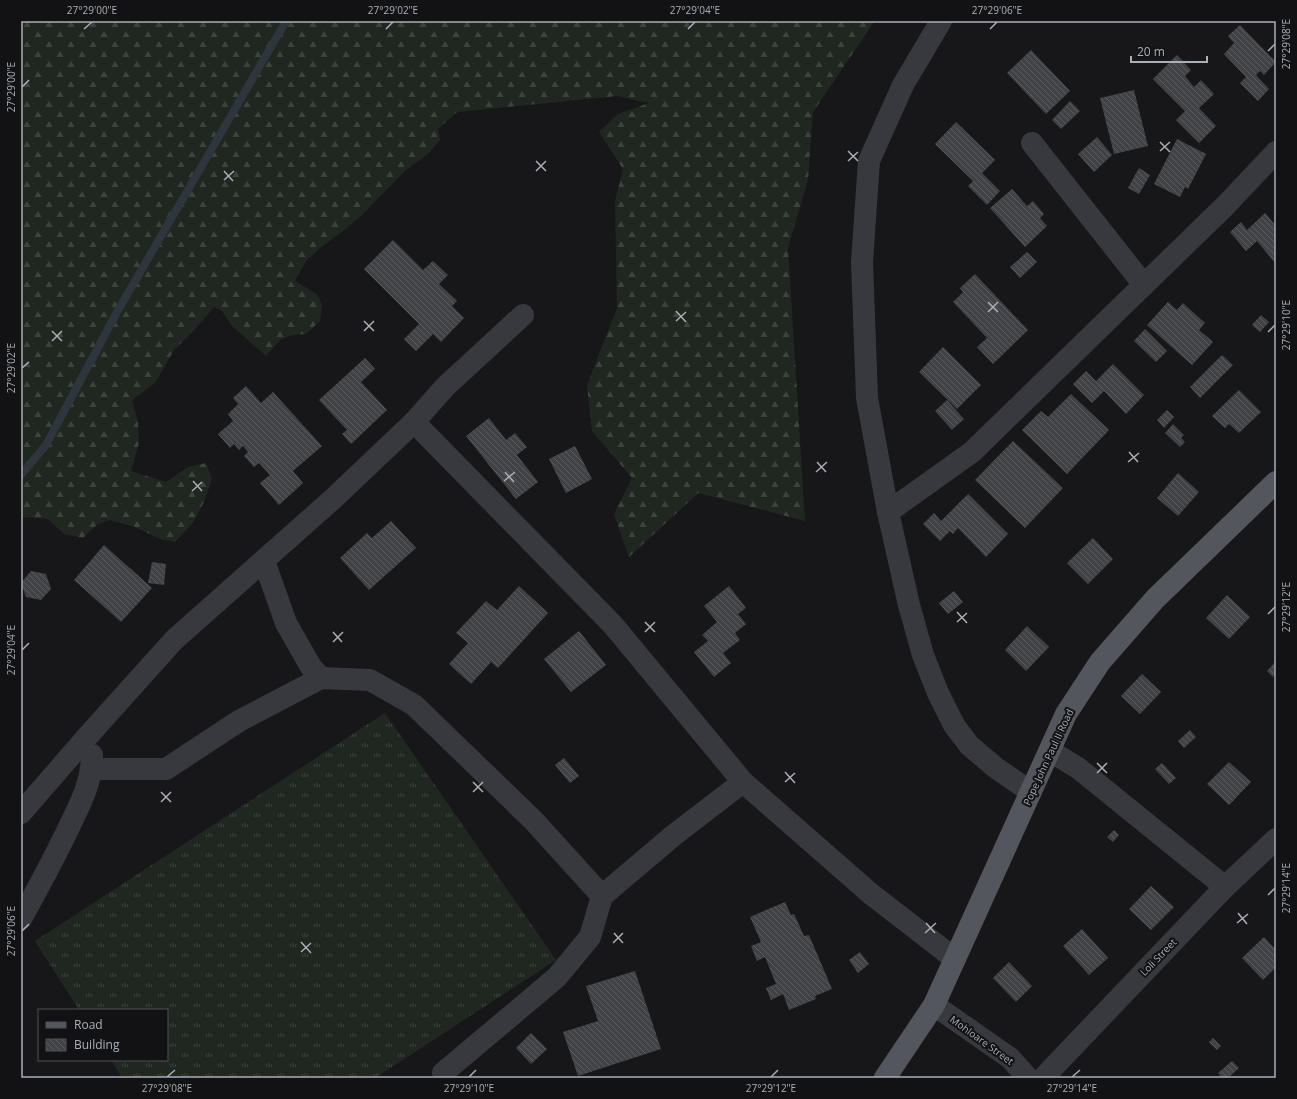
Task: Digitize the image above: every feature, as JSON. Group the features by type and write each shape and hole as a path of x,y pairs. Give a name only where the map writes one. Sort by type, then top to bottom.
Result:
{"main road":[{"name":"Pope John Paul II Road","path":"885,1078 934,1005 1066,714 1100,662 1155,599 1276,482"}],"street":[{"path":"941,21 903,85 869,161 862,262 867,398 888,512 909,605 923,654 938,693 954,725 969,745 996,768 1031,792"},
{"path":"1032,142 1144,284"},
{"path":"888,512 972,452 1225,206 1276,152"},
{"path":"21,813 174,640 334,498 414,422 445,387 523,315"},
{"path":"414,422 613,624 743,782 871,894 955,959"},
{"path":"264,561 286,623 312,667 321,678"},
{"path":"92,769 166,768 239,721 321,678 370,680 414,704 533,820 602,896"},
{"path":"21,919 65,836 87,789 92,769 92,752 86,738"},
{"path":"1050,751 1078,768 1225,887"},
{"path":"443,1073 557,977 590,937 602,896 674,835 743,782"},
{"name":"Loli Street","path":"1043,1078 1225,887 1276,839"},
{"name":"Mohloare Street","path":"934,1005 1010,1058 1028,1078"}],"green space":[{"path":"21,21 877,21 874,22 813,112 808,180 788,248 805,521 698,493 629,557 614,514 632,478 592,431 587,385 617,308 615,201 623,169 599,132 618,114 649,103 617,96 457,112 438,129 440,140 428,154 406,170 364,213 306,261 295,281 318,295 322,305 320,321 306,334 292,335 280,340 266,356 232,326 222,311 214,307 174,350 155,383 132,400 138,422 139,443 131,471 166,482 188,467 206,463 212,479 204,502 192,524 175,542 160,539 135,527 110,520 98,524 83,538 64,534 48,519 21,517"},
{"path":"385,713 556,960 375,1078 122,1078 112,1061 168,1061 168,1009 78,1009 35,941"}],"building":[{"path":"1240,25 1276,62 1264,75 1260,71 1256,75 1269,89 1258,101 1240,83 1246,77 1224,54 1234,43 1228,36"},
{"path":"1031,50 1070,91 1046,114 1007,73"},
{"path":"1177,55 1191,70 1185,76 1194,87 1201,80 1214,94 1199,108 1216,126 1199,143 1176,120 1185,111 1153,79"},
{"path":"1134,90 1148,146 1114,154 1100,98"},
{"path":"1070,101 1080,111 1061,129 1052,120"},
{"path":"956,122 995,160 982,173 1000,191 987,205 968,186 973,181 935,144"},
{"path":"1097,137 1112,155 1094,172 1078,154"},
{"path":"1177,139 1206,154 1188,189 1185,187 1180,197 1154,184"},
{"path":"1139,168 1150,175 1139,194 1128,188"},
{"path":"1012,189 1027,206 1033,201 1044,214 1040,218 1047,226 1025,247 990,208"},
{"path":"1265,213 1276,226 1276,264 1257,241 1246,251 1230,232 1241,222 1247,230"},
{"path":"393,240 423,270 433,261 448,275 439,284 457,301 452,306 464,318 441,342 433,334 416,351 404,339 419,324 364,269"},
{"path":"1027,252 1037,262 1020,278 1010,267"},
{"path":"975,274 1028,330 993,364 977,347 987,338 953,302 963,292 960,288"},
{"path":"1168,302 1177,310 1183,303 1205,323 1199,330 1213,342 1192,365 1147,325"},
{"path":"1261,315 1269,322 1260,332 1252,325"},
{"path":"1145,329 1167,351 1156,362 1134,341"},
{"path":"943,347 981,385 957,409 919,372"},
{"path":"1222,355 1233,365 1200,398 1190,387"},
{"path":"365,358 375,369 361,382 387,410 351,444 342,434 347,430 319,400"},
{"path":"1113,364 1144,395 1126,414 1104,391 1092,403 1073,384 1086,371 1096,381"},
{"path":"246,386 261,403 273,392 322,446 293,471 303,483 279,505 260,483 270,475 259,463 254,467 244,456 248,452 243,446 239,450 234,444 230,448 218,434 233,421 228,414 238,404 233,398"},
{"path":"1239,390 1261,412 1239,433 1229,424 1225,428 1212,416"},
{"path":"1071,394 1109,430 1067,474 1022,430 1041,411 1048,417"},
{"path":"947,400 964,419 952,430 935,411"},
{"path":"1167,410 1174,417 1164,428 1157,420"},
{"path":"489,418 506,440 515,433 527,447 517,455 538,482 516,499 466,436"},
{"path":"1173,424 1184,435 1181,438 1185,442 1180,447 1165,433"},
{"path":"1013,441 1063,488 1025,528 975,480"},
{"path":"575,446 592,479 566,493 549,459"},
{"path":"1178,473 1199,492 1178,516 1157,498"},
{"path":"968,494 1008,534 986,557 958,528 953,534 950,531 940,541 923,524 934,513 941,521"},
{"path":"391,521 416,548 369,590 340,558 367,533 372,538"},
{"path":"1093,538 1113,559 1088,584 1067,563"},
{"path":"104,545 152,588 121,622 74,580"},
{"path":"152,562 166,564 164,585 148,583"},
{"path":"31,571 46,574 51,589 41,600 26,597 21,583"},
{"path":"519,586 548,613 498,668 491,662 471,684 449,664 468,643 456,633 486,601 497,610"},
{"path":"729,586 746,608 738,614 746,624 735,633 740,640 723,653 731,663 714,677 694,652 708,641 702,635 717,622 704,606"},
{"path":"954,591 963,602 948,614 939,603"},
{"path":"1227,595 1250,617 1229,639 1206,618"},
{"path":"1027,626 1049,647 1026,671 1005,650"},
{"path":"579,631 606,665 571,692 544,659"},
{"path":"1276,661 1276,673 1273,677 1267,671"},
{"path":"1142,674 1161,692 1140,714 1121,696"},
{"path":"1190,730 1196,737 1184,748 1178,741"},
{"path":"564,758 579,776 570,783 555,765"},
{"path":"1229,762 1251,782 1229,805 1207,784"},
{"path":"1162,763 1176,778 1169,784 1155,769"},
{"path":"1114,830 1119,835 1113,842 1107,837"},
{"path":"1151,886 1174,907 1151,930 1129,909"},
{"path":"785,902 791,915 794,914 804,936 809,935 832,989 815,996 816,999 789,1010 783,994 771,1000 766,988 776,984 765,957 757,961 751,946 761,942 750,917"},
{"path":"1082,929 1108,958 1089,975 1063,946"},
{"path":"1264,937 1276,950 1276,967 1263,980 1242,958"},
{"path":"860,952 869,964 858,973 849,960"},
{"path":"1009,962 1032,986 1016,1002 993,978"},
{"path":"635,971 661,1049 578,1076 563,1032 598,1021 586,986"},
{"path":"531,1033 547,1049 531,1064 516,1048"},
{"path":"1213,1038 1221,1046 1217,1050 1209,1042"},
{"path":"1232,1061 1239,1068 1228,1078 1222,1078 1218,1073"}],"waterway":[{"path":"21,475 46,445 117,312 286,21"}]}
